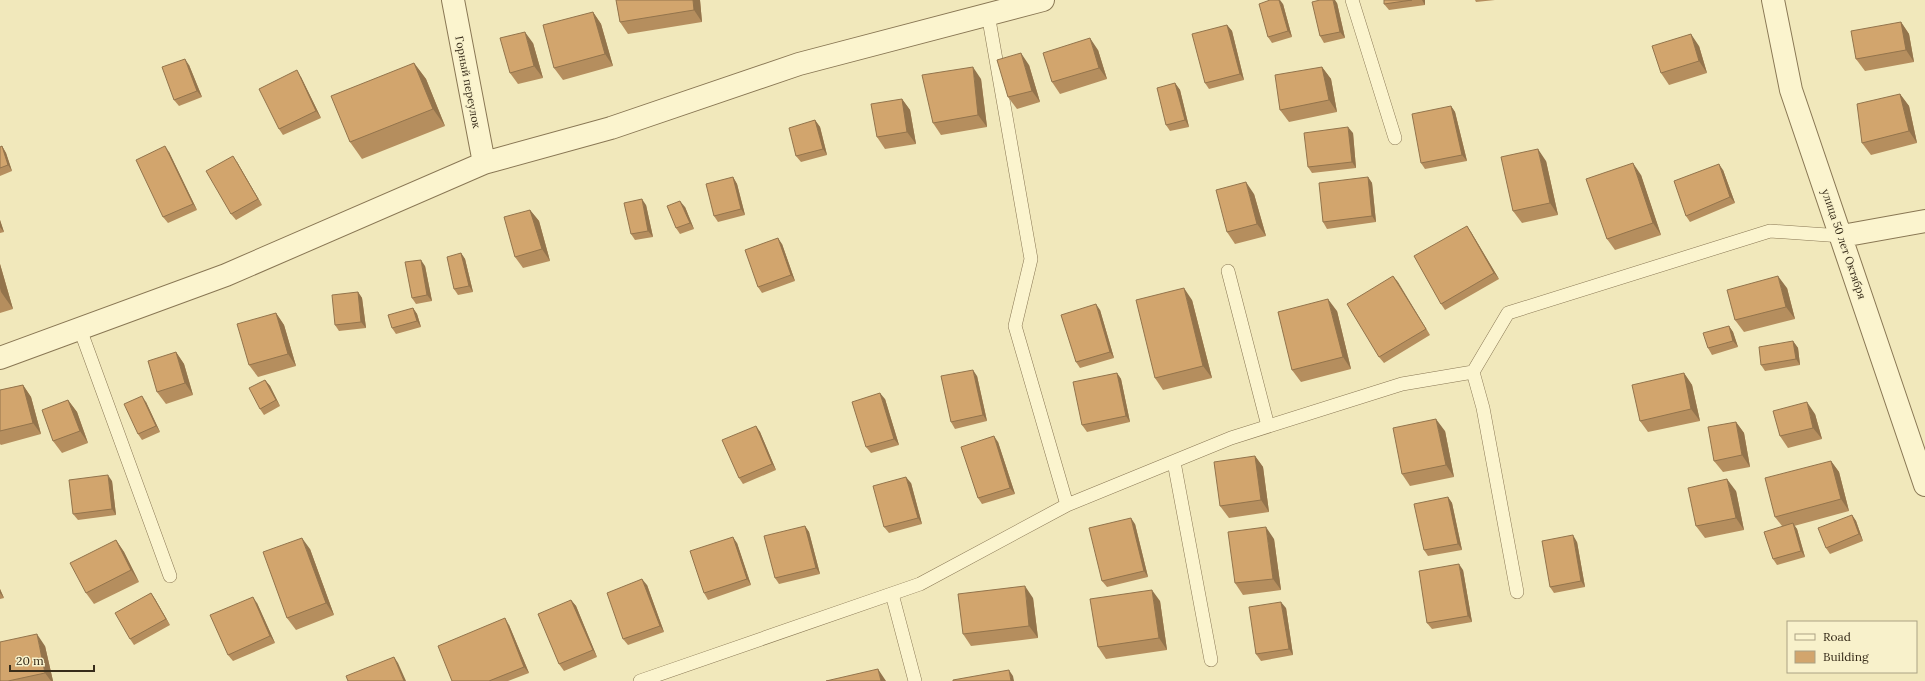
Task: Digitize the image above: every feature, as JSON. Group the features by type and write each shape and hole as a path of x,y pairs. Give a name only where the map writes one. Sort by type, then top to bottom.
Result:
{"street":[{"name":"Горный переулок","path":"453,0 484,163"},
{"path":"0,358 226,275 484,163 611,128 799,64 1043,0"},
{"name":"улица 50 лет Октября","path":"1773,0 1792,90 1925,485"},
{"path":"1842,236 1925,221"}],"lane":[{"path":"1352,0 1395,138"},
{"path":"988,14 1031,259 1015,326 1067,505"},
{"path":"1517,592 1483,408 1473,372 1508,313 1770,231 1842,236"},
{"path":"1228,271 1268,426"},
{"path":"80,329 170,576"},
{"path":"641,681 920,584 1067,505 1231,438 1402,384 1473,372"},
{"path":"1174,462 1211,660"},
{"path":"892,594 915,681"}],"building":[{"path":"616,0 693,0 694,10 620,22"},
{"path":"1270,0 1279,0 1288,31 1268,37 1259,4"},
{"path":"1320,0 1333,0 1340,32 1320,36 1312,2"},
{"path":"1384,0 1412,0 1384,4"},
{"path":"593,12 605,54 554,68 543,25"},
{"path":"1901,22 1906,50 1856,59 1851,31"},
{"path":"1227,25 1240,74 1205,83 1192,34"},
{"path":"525,32 534,66 510,73 500,38"},
{"path":"1691,34 1699,61 1661,73 1652,46"},
{"path":"1090,38 1099,68 1052,82 1043,53"},
{"path":"1021,53 1032,91 1008,97 997,60"},
{"path":"185,59 197,91 174,100 162,67"},
{"path":"414,63 433,109 350,142 331,96"},
{"path":"973,67 978,115 933,123 922,75"},
{"path":"1322,67 1329,100 1280,110 1275,75"},
{"path":"297,70 316,111 279,129 259,89"},
{"path":"1175,83 1185,120 1166,125 1157,88"},
{"path":"1900,94 1909,131 1862,143 1857,104"},
{"path":"902,99 907,132 877,137 871,104"},
{"path":"1451,106 1462,155 1421,163 1412,114"},
{"path":"815,120 823,149 796,156 789,128"},
{"path":"1348,127 1352,162 1308,167 1304,133"},
{"path":"2,146 8,165 0,168 0,147"},
{"path":"165,146 193,204 163,217 136,160"},
{"path":"1538,149 1550,203 1513,211 1501,157"},
{"path":"233,156 258,199 231,214 206,171"},
{"path":"1633,163 1653,223 1607,239 1586,179"},
{"path":"1719,164 1730,197 1686,216 1674,181"},
{"path":"733,177 741,209 714,216 706,184"},
{"path":"1368,177 1372,216 1323,222 1319,183"},
{"path":"1246,182 1257,224 1227,232 1216,190"},
{"path":"642,199 648,231 631,234 624,203"},
{"path":"680,201 690,223 676,228 667,206"},
{"path":"530,210 542,249 515,257 504,217"},
{"path":"1467,226 1494,273 1441,304 1414,256"},
{"path":"778,238 791,275 758,287 745,250"},
{"path":"461,253 469,286 454,289 447,257"},
{"path":"421,260 427,295 412,298 405,262"},
{"path":"1393,276 1426,329 1379,357 1347,304"},
{"path":"1778,276 1786,307 1735,320 1727,290"},
{"path":"1184,288 1203,366 1155,378 1136,300"},
{"path":"358,292 361,322 335,325 332,295"},
{"path":"1328,299 1343,357 1292,370 1278,312"},
{"path":"1096,304 1110,352 1076,362 1061,315"},
{"path":"413,308 417,321 392,328 388,315"},
{"path":"276,313 288,354 249,365 237,324"},
{"path":"1729,326 1733,341 1708,348 1703,333"},
{"path":"1793,341 1796,359 1761,365 1759,347"},
{"path":"176,352 185,383 157,392 148,361"},
{"path":"973,370 983,415 951,422 941,376"},
{"path":"1117,373 1126,416 1082,425 1073,382"},
{"path":"1684,373 1691,409 1640,421 1632,385"},
{"path":"265,380 276,400 260,409 249,388"},
{"path":"23,385 33,423 0,431 0,390"},
{"path":"880,393 894,439 866,447 852,402"},
{"path":"142,396 156,426 138,434 124,404"},
{"path":"68,400 80,431 53,441 42,410"},
{"path":"1807,402 1813,428 1780,436 1773,411"},
{"path":"1436,419 1446,465 1402,474 1393,428"},
{"path":"1736,422 1742,455 1714,461 1708,427"},
{"path":"756,426 772,464 739,478 722,440"},
{"path":"994,436 1010,488 978,498 961,447"},
{"path":"1255,456 1261,500 1220,506 1214,462"},
{"path":"1831,461 1841,499 1775,517 1765,478"},
{"path":"108,475 112,509 73,514 69,480"},
{"path":"906,477 918,518 884,527 873,486"},
{"path":"1727,479 1736,518 1696,526 1688,488"},
{"path":"1448,497 1458,544 1424,550 1414,504"},
{"path":"1852,515 1859,534 1826,548 1818,528"},
{"path":"1131,518 1144,571 1102,581 1089,528"},
{"path":"1793,523 1801,551 1773,559 1764,532"},
{"path":"805,526 816,568 775,578 764,536"},
{"path":"1266,527 1273,579 1235,583 1228,532"},
{"path":"1573,535 1581,581 1550,587 1542,541"},
{"path":"733,537 747,579 704,593 690,551"},
{"path":"302,538 326,603 287,618 263,552"},
{"path":"116,540 131,570 86,593 70,563"},
{"path":"1459,564 1468,616 1427,623 1419,571"},
{"path":"642,579 660,626 623,639 607,593"},
{"path":"1025,586 1029,626 963,634 958,594"},
{"path":"1152,590 1159,638 1098,647 1090,599"},
{"path":"151,593 166,619 130,639 115,613"},
{"path":"253,597 270,636 228,655 210,615"},
{"path":"571,600 593,650 559,664 538,614"},
{"path":"1281,602 1289,649 1256,654 1249,607"},
{"path":"505,618 524,667 489,681 452,681 438,646"},
{"path":"37,634 45,673 8,681 0,681 0,642"},
{"path":"394,657 404,681 348,681 346,676"},
{"path":"878,669 881,681 826,681"},
{"path":"1009,670 1011,681 953,681 953,680"}]}
